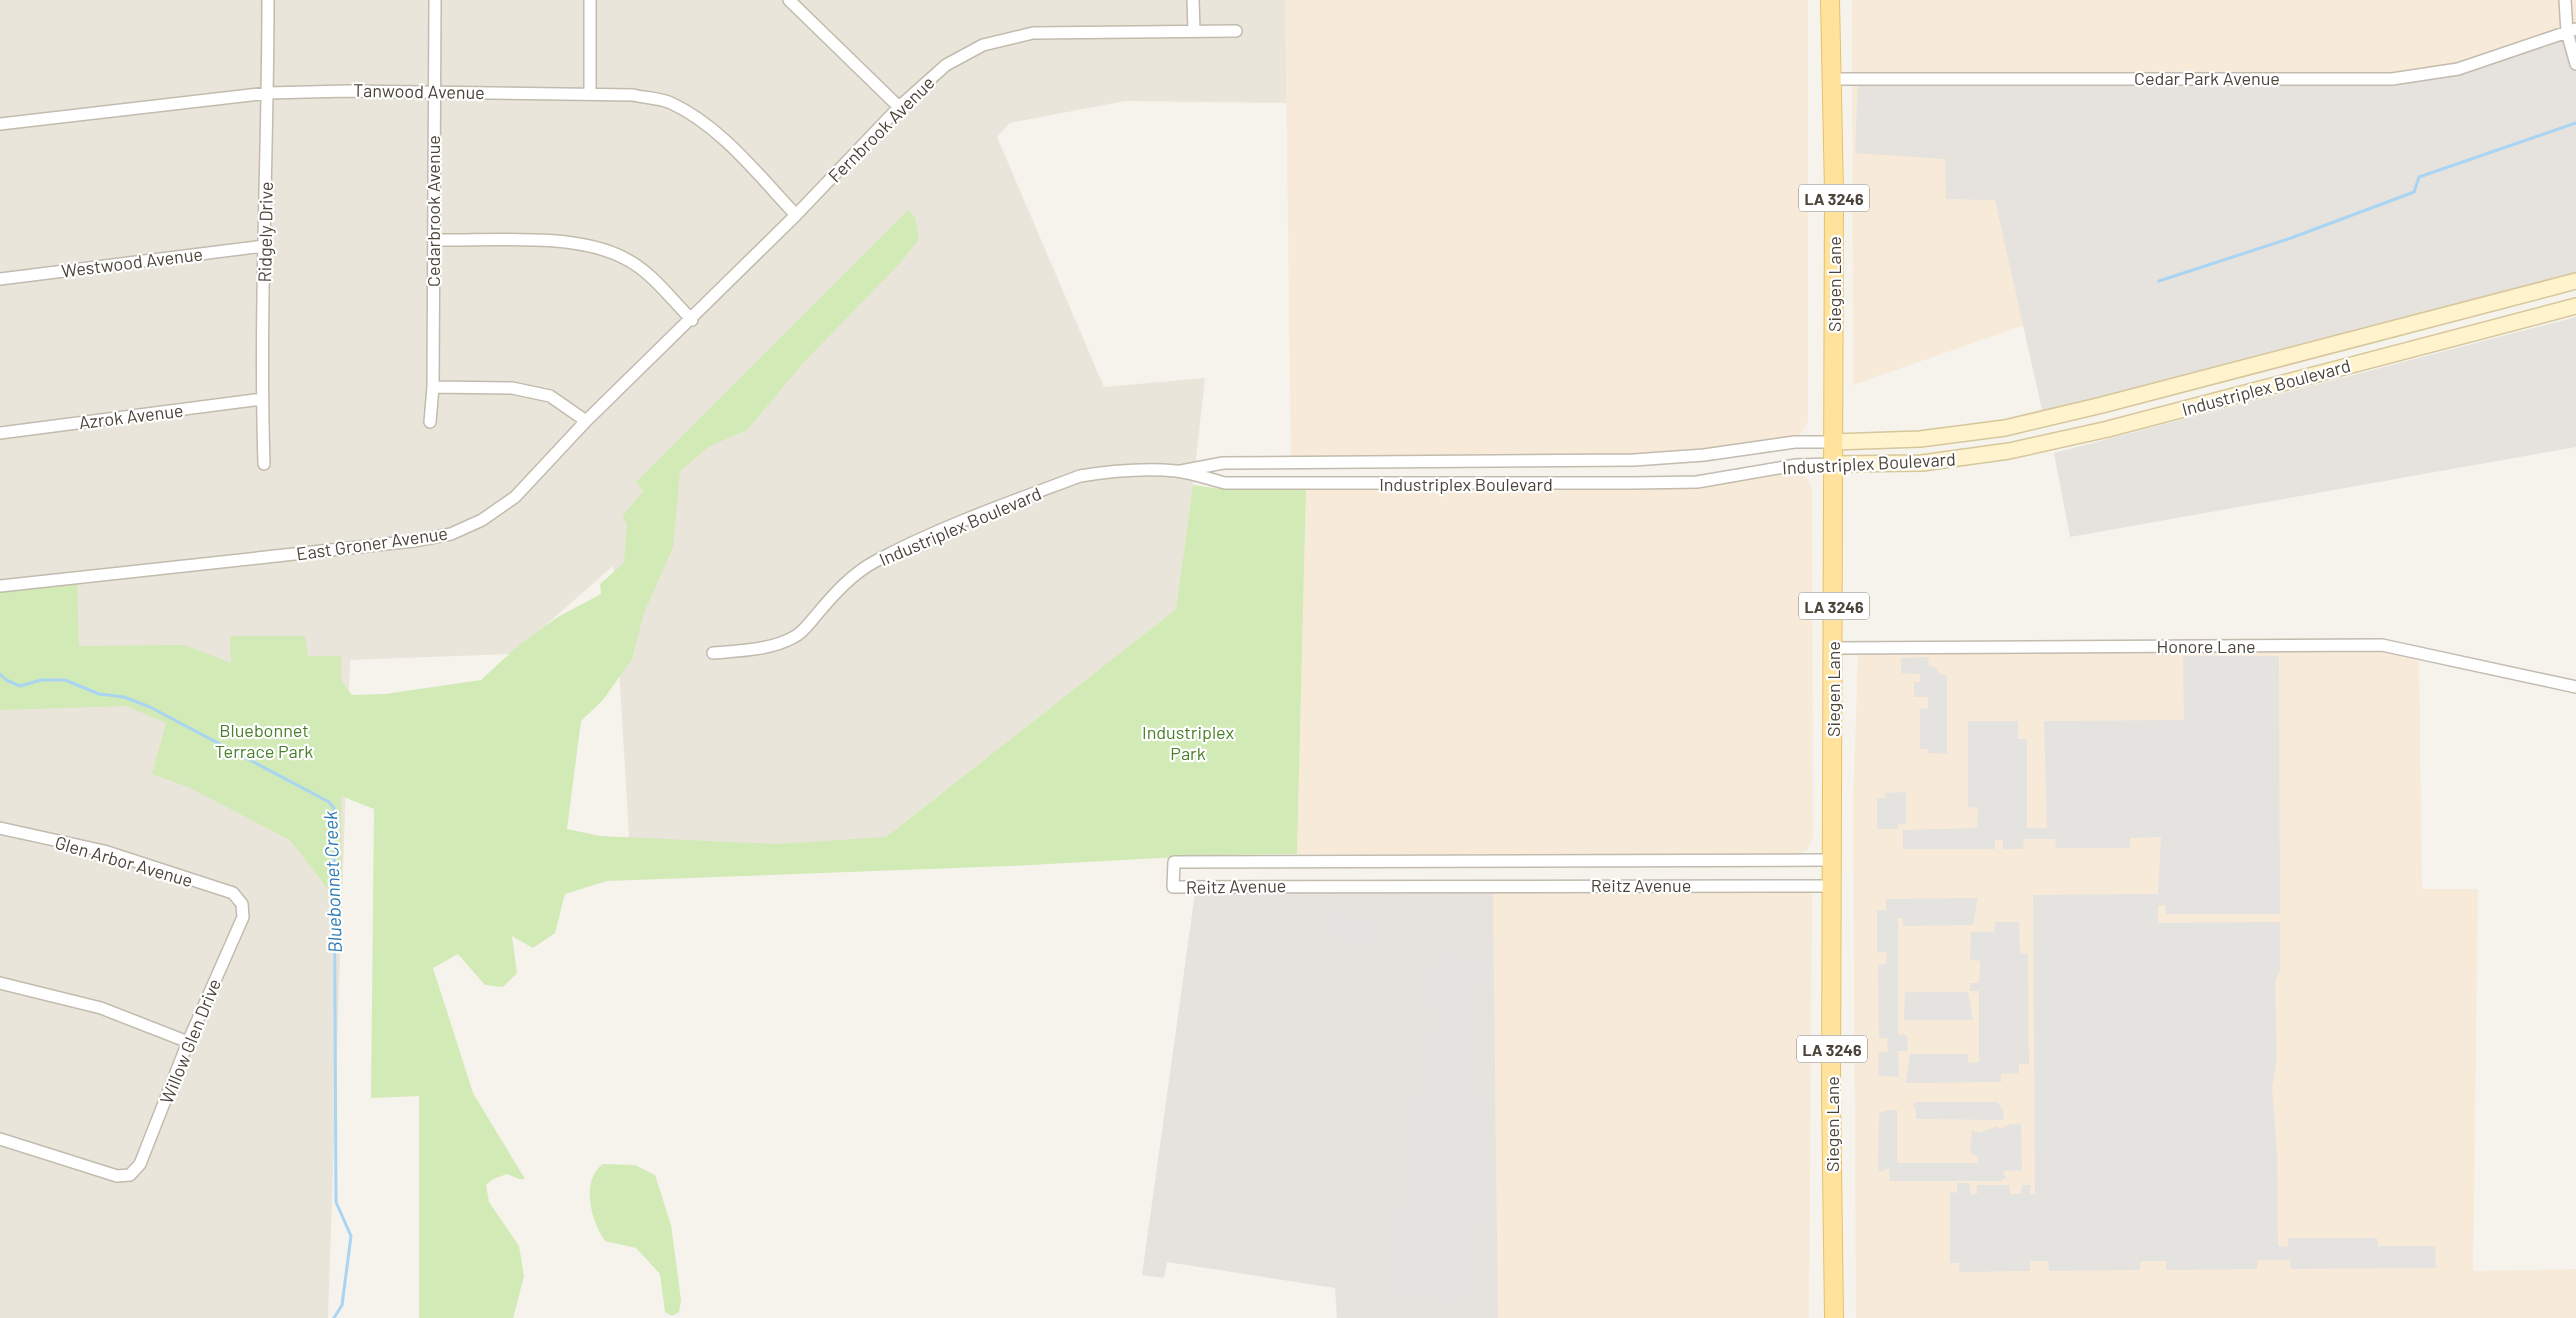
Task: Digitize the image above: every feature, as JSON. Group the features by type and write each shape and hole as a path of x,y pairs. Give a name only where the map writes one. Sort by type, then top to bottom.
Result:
{"main road":[{"name":"Siegen Lane","path":"1830,0 1834,192 1832,648 1834,1318"}],"street":[{"name":"Ridgely Drive","path":"264,464 262,399 268,0"},
{"name":"Cedarbrook Avenue","path":"430,422 432,387 435,0"},
{"path":"590,0 590,93"},
{"path":"789,0 898,107"},
{"path":"1193,0 1194,30"},
{"path":"2565,0 2572,30 2576,64"},
{"name":"Cedar Park Avenue","path":"1831,79 2392,79 2458,69 2572,30"},
{"name":"Fernbrook Avenue","path":"692,320 796,215 898,107 946,65 983,45 1033,33 1236,31"},
{"name":"Tanwood Avenue","path":"0,124 268,93 434,92 633,95 670,103 709,128 737,153 796,215"},
{"path":"433,240 549,242 590,245 625,258 652,279 692,320"},
{"name":"Westwood Avenue","path":"0,279 264,246"},
{"name":"Industriplex Boulevard","path":"713,653 780,644 796,637 835,594 856,574 872,563 914,542 1080,476 1140,470 1177,471 1223,463 1634,460 1704,455 1795,442 1920,439 2005,428 2102,406 2576,281"},
{"name":"Industriplex Boulevard","path":"1177,471 1225,483 1635,483 1697,482 1796,465 1922,463 2009,451 2108,429 2576,306"},
{"name":"East Groner Avenue","path":"0,586 414,541 451,534 482,520 515,497 586,421 692,320"},
{"path":"432,387 512,388 550,396 586,421"},
{"name":"Azrok Avenue","path":"0,433 262,399"},
{"name":"Honore Lane","path":"1832,648 2382,645 2576,687"},
{"name":"Glen Arbor Avenue","path":"0,828 104,851 233,893 242,904"},
{"name":"Reitz Avenue","path":"1832,860 1174,862 1173,887 1832,886"},
{"name":"Willow Glen Drive","path":"0,1139 117,1176 130,1175 140,1164 188,1042 243,917 242,904"},
{"path":"0,983 101,1008 188,1042"}],"shaded area":[{"path":"0,0 1285,0 1287,103 1125,101 1010,123 997,137 1104,387 1205,378 1176,609 859,858 631,870 613,566 513,654 350,660 328,1318 0,1318"},
{"path":"1285,0 1808,0 1808,423 1795,442 1704,455 1291,462"},
{"path":"1852,0 2576,0 2576,116 2406,191 1853,385"},
{"path":"2567,32 2576,64 2576,273 2044,419 1995,200 1946,199 1945,159 1855,153 1858,80 2392,79 2458,69"},
{"path":"2576,317 2576,447 2070,537 2054,453"},
{"path":"1779,472 1799,473 1807,478 1812,487 1813,837 1807,850 1797,854 1297,854 1306,489 1682,489"},
{"path":"2383,650 2419,660 2422,889 2478,889 2473,1271 2576,1269 2576,1318 1856,1318 1853,807 1858,654"},
{"path":"2183,656 2279,656 2280,914 2166,914 2165,905 2158,906 2158,923 2280,922 2280,970 2275,982 2277,1058 2272,1087 2277,1150 2278,1246 2288,1247 2288,1238 2377,1238 2378,1246 2435,1246 2436,1268 2291,1269 2290,1260 2258,1260 2257,1269 2166,1270 2166,1261 2141,1261 2140,1270 2049,1271 2048,1261 2030,1261 2030,1271 1959,1272 1960,1263 1950,1263 1950,1192 1957,1193 1957,1183 1969,1183 1971,1195 1977,1194 1977,1185 2009,1185 2010,1194 2021,1194 2022,1185 2031,1185 2030,1194 2035,1194 2033,895 2158,894 2161,837 2130,838 2130,848 2056,848 2055,839 2024,839 2023,849 2003,849 2003,840 1995,840 1995,849 1903,849 1903,830 1977,828 1978,808 1968,807 1968,721 2018,721 2018,739 2027,739 2027,828 2047,828 2044,721 2184,720"},
{"path":"1928,657 1929,666 1937,668 1939,674 1947,675 1947,754 1928,753 1928,749 1920,749 1920,709 1928,708 1928,697 1914,697 1914,682 1921,682 1920,674 1901,673 1901,658"},
{"path":"1906,792 1906,824 1898,824 1898,829 1877,829 1877,798 1885,798 1885,793"},
{"path":"1812,890 1809,1318 1498,1318 1493,893"},
{"path":"1195,893 1493,893 1498,1318 1337,1318 1335,1288 1167,1262 1164,1278 1142,1275"},
{"path":"1978,898 1973,925 1903,926 1903,918 1898,918 1898,1034 1907,1035 1908,1051 1898,1051 1899,1077 1878,1076 1879,1052 1888,1052 1887,1038 1879,1038 1878,965 1886,964 1887,952 1877,952 1877,910 1886,910 1886,899"},
{"path":"1327,912 1388,921 1384,948 1323,940"},
{"path":"1995,922 2019,922 2020,953 2028,954 2029,1064 2019,1064 2019,1073 2001,1074 2001,1082 1906,1083 1910,1054 1968,1054 1968,1063 1979,1062 1979,991 1970,991 1970,983 1979,983 1980,961 1970,960 1971,932 1994,932"},
{"path":"1451,949 1455,953 1488,957 1472,1096 1478,1096 1479,1088 1487,1089 1486,1097 1492,1100 1484,1158 1494,1161 1474,1297 1465,1297 1464,1305 1394,1298 1395,1288 1386,1286 1420,1034 1430,1034 1432,1008 1423,1007 1428,963 1436,964 1438,957"},
{"path":"1905,992 1968,992 1973,1020 1904,1020"},
{"path":"1917,1102 1997,1102 2003,1110 2004,1120 1916,1119 1916,1111 1912,1104"},
{"path":"1886,1110 1897,1110 1897,1163 1978,1163 1979,1158 1970,1152 1972,1130 1979,1133 1997,1126 2000,1129 2008,1125 2021,1123 2022,1170 2003,1171 2006,1178 2001,1181 1890,1181 1889,1168 1880,1172 1878,1169 1879,1114"}],"green space":[{"path":"908,210 915,217 919,239 902,261 805,361 747,430 710,446 680,471 673,547 644,613 632,659 603,700 581,721 567,829 600,836 777,844 886,837 1176,609 1193,485 1229,490 1306,489 1297,854 1216,855 1009,866 607,881 565,894 555,933 533,948 512,936 517,973 503,987 485,985 458,954 433,968 473,1093 525,1179 519,1179 507,1174 493,1179 486,1185 489,1202 519,1246 524,1276 513,1318 419,1318 419,1096 371,1098 374,809 341,796 342,908 290,840 188,787 152,774 166,723 126,706 0,710 0,586 77,577 79,646 185,645 231,663 230,636 305,636 308,656 341,656 341,681 352,695 385,694 481,680 520,644 558,617 601,594 600,584 624,563 627,524 622,517 643,491 636,482"},
{"path":"603,1164 635,1165 655,1175 671,1225 681,1300 679,1312 672,1316 665,1312 660,1274 636,1248 605,1241 600,1233 592,1212 590,1191 596,1171"}],"waterway":[{"path":"2159,281 2291,238 2414,192 2419,177 2576,123"},
{"name":"Bluebonnet Creek","path":"0,674 6,680 20,686 41,680 65,680 99,694 124,697 150,707 329,802 334,808 336,1202 351,1236 342,1305 334,1318"}],"park label":[{"name":"Bluebonnet Terrace Park","path":"264,740"},
{"name":"Industriplex Park","path":"1188,742"}]}
